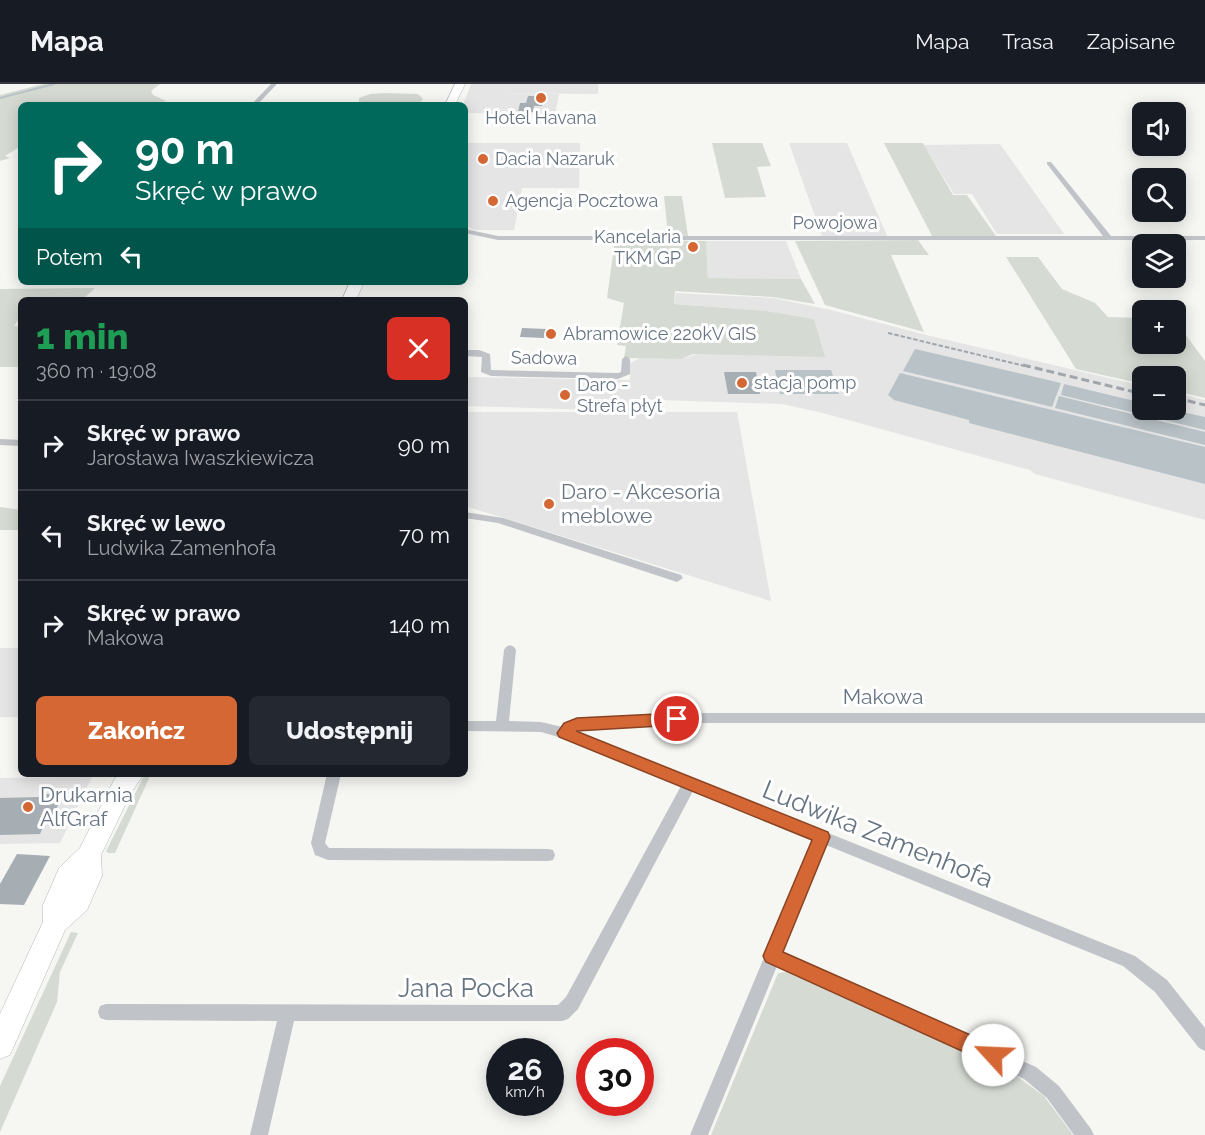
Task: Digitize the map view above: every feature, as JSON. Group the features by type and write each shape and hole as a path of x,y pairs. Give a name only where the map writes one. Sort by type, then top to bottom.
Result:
{"main road":[{"path":"451,102 460,84"},
{"path":"0,1045 56,922 78,902 90,876 89,855 125,778"}],"street":[{"path":"257,102 274,84"},
{"path":"1049,163 1110,238"},
{"name":"Powojowa","path":"468,232 480,236 503,238 1205,238"},
{"name":"Sadowa","path":"468,353 487,356 485,368 486,372 491,374 618,376 626,374 626,359"},
{"path":"0,442 18,443"},
{"path":"468,515 499,520 677,578"},
{"path":"502,726 510,650"},
{"name":"Makowa","path":"565,733 569,727 587,723 696,718 1205,718"},
{"name":"Ludwika Zamenhofa","path":"468,726 541,726 565,733 1129,962 1161,986 1205,1042"},
{"path":"333,777 318,843 320,850 327,854 548,855"},
{"name":"Jana Pocka","path":"106,1012 562,1013 572,1003 690,783"},
{"path":"699,1135 822,837"},
{"path":"772,956 1030,1073 1053,1092 1084,1135"},
{"path":"259,1135 286,1013"}],"shaded area":[{"path":"43,84 160,84 151,91 153,95 166,101 18,102 18,148 5,156 10,158 0,161 0,95"},
{"path":"471,84 598,84 598,94 497,93 559,94 555,114 468,113 468,102 464,102"},
{"path":"370,94 418,94 423,99 421,102 359,102 359,98"},
{"path":"468,143 580,143 579,188 522,188 514,230 475,230 468,226"},
{"path":"712,143 762,143 771,166 757,167 766,197 725,198"},
{"path":"789,143 847,143 887,236 822,236"},
{"path":"884,143 923,143 953,195 967,195 996,236 932,236"},
{"path":"1000,144 1064,234 997,234 972,194 954,194 924,145"},
{"path":"664,196 682,196 688,236 668,235"},
{"path":"615,240 706,241 708,278 801,279 815,304 772,297 675,291 674,304 767,311 814,319 825,357 693,354 681,359 624,358 626,346 617,345 624,303 607,298"},
{"path":"918,240 929,255 891,255 924,332 825,305 795,241"},
{"path":"706,241 786,241 801,279 708,278"},
{"path":"1006,257 1038,257 1062,289 1095,303 1108,317 1132,318 1132,354 1186,354 1186,335 1205,361 1205,398 1186,393 1186,366 1132,366 1132,382 1076,369"},
{"path":"95,288 85,297 18,297 18,320 14,326 18,327 18,367 0,367 0,289"},
{"path":"676,293 773,298 1132,383 1132,420 1186,420 1186,395 1205,400 1205,520 823,413 782,404 630,399 630,411 468,406 468,377 630,380 630,363 640,358 681,359 814,319 767,311 674,304"},
{"path":"915,349 1061,383 1052,407 903,371"},
{"path":"775,370 831,370 839,394 780,394"},
{"path":"900,373 1205,447 1205,484 969,423 969,420 894,400 888,395"},
{"path":"1064,384 1132,400 1132,412 1061,395"},
{"path":"1059,396 1132,414 1132,420 1156,420 1205,432 1205,445 1055,408"},
{"path":"468,412 737,412 771,601 468,507"},
{"path":"1186,413 1205,417 1205,430 1164,420 1186,420"},
{"path":"0,507 18,510 18,530 0,530"},
{"path":"0,648 18,648 18,717 0,717"},
{"path":"92,777 60,843 0,844 0,778"},
{"path":"143,777 150,777 115,853 106,851"},
{"path":"71,932 78,933 60,972 57,1002 0,1132 0,1086"},
{"path":"786,972 1018,1077 1044,1096 1073,1135 711,1135 778,973"}],"building":[{"path":"528,96 544,96 542,106 534,106 533,112 518,112 520,103 526,103"},
{"path":"522,328 546,329 544,338 520,337"},
{"name":"stacja pomp","path":"724,372 756,372 760,394 728,394"},
{"name":"Drukarnia AlfGraf","path":"41,794 63,794 53,816 48,816 40,834 0,835 0,798 39,797"},
{"path":"17,854 50,856 24,905 0,904 0,884"}],"waterway":[{"path":"0,98 54,84"}],"railway":[{"path":"888,333 1029,367"},
{"path":"1023,365 1132,391"},
{"path":"1186,400 1205,405"}],"place":[{"name":"Hotel Havana","path":"541,98"},
{"name":"Dacia Nazaruk","path":"483,159"},
{"name":"Agencja Pocztowa","path":"493,201"},
{"name":"Kancelaria TKM GP","path":"693,247"},
{"name":"Abramowice 220kV GIS","path":"551,334"},
{"name":"stacja pomp","path":"742,383"},
{"name":"Daro - Strefa płyt","path":"565,395"},
{"name":"Daro - Akcesoria meblowe","path":"549,504"},
{"name":"Drukarnia AlfGraf","path":"28,807"}],"route":[{"path":"677,719 599,721 577,724 569,727 565,733 822,837 772,956 993,1055"}]}
